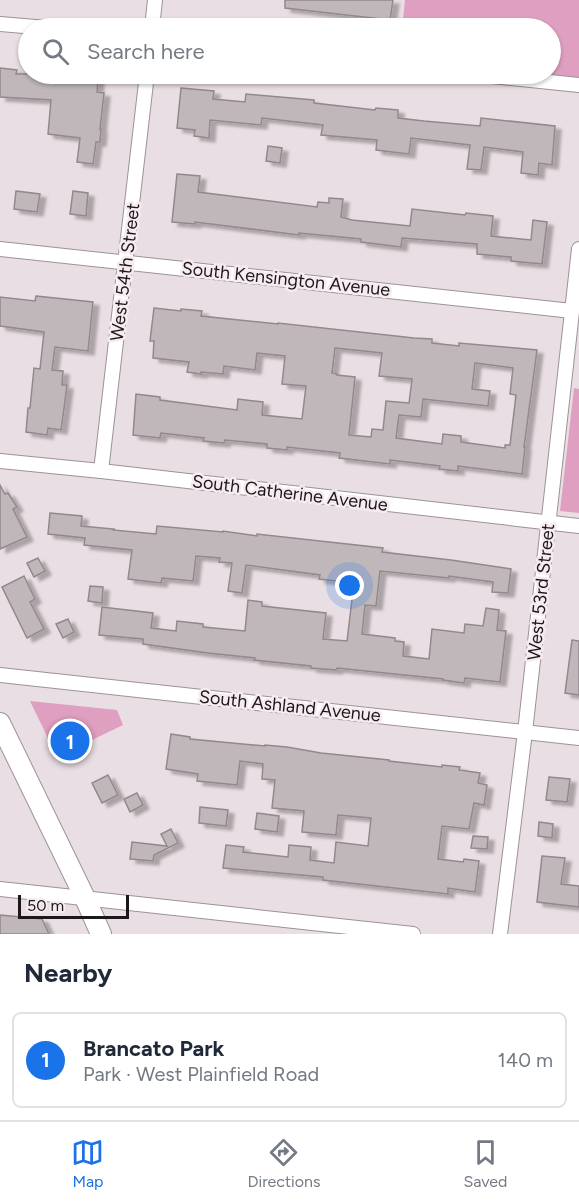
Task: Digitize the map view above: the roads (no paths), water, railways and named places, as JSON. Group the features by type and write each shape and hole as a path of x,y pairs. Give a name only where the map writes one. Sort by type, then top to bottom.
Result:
{"main road":[{"path":"0,723 101,934"}],"street":[{"path":"153,18 155,0"},
{"path":"0,24 18,26"},
{"path":"561,83 579,85"},
{"name":"West 54th Street","path":"101,471 146,84"},
{"name":"South Kensington Avenue","path":"0,249 572,311"},
{"name":"West 53rd Street","path":"500,934 579,249"},
{"name":"South Catherine Avenue","path":"0,461 579,526"},
{"name":"South Ashland Avenue","path":"0,675 579,738"},
{"path":"0,889 413,934"}],"place":[{"name":"Brancato Park","path":"70,741"}]}
